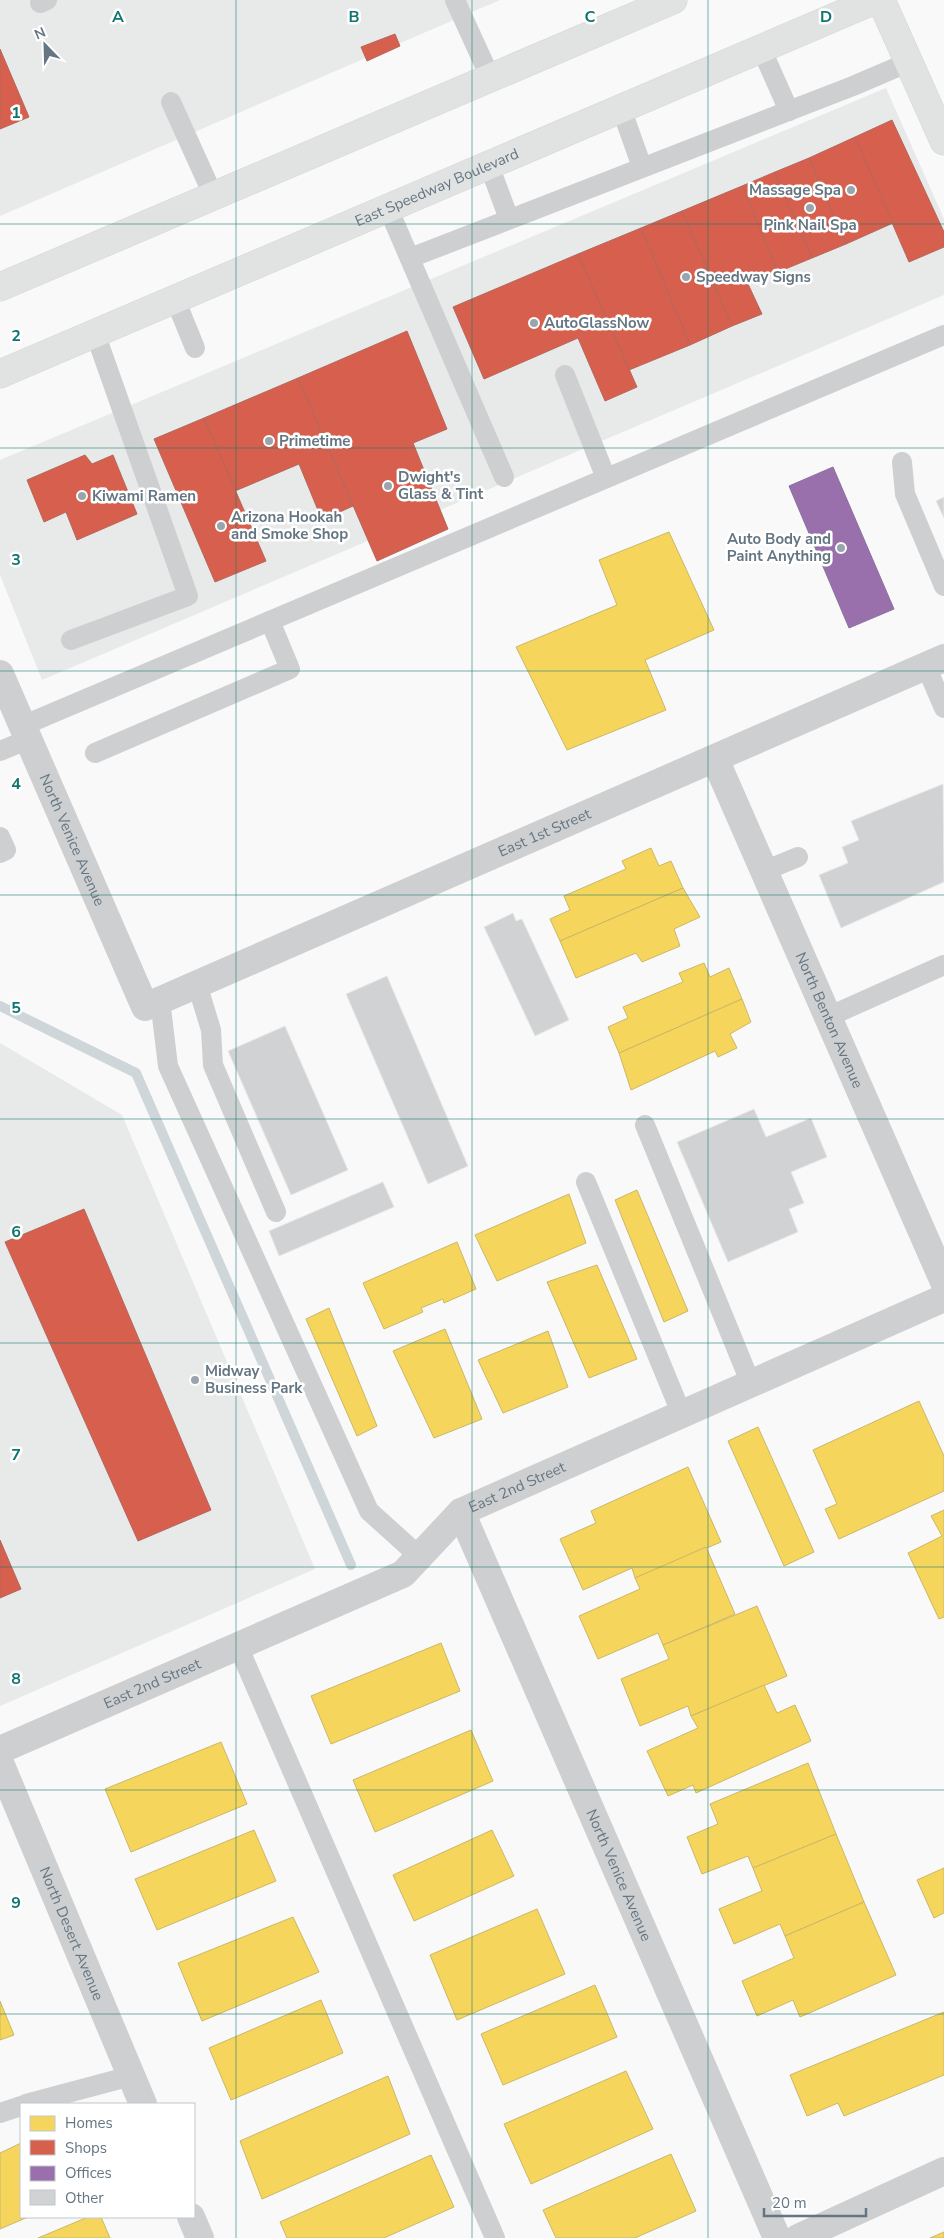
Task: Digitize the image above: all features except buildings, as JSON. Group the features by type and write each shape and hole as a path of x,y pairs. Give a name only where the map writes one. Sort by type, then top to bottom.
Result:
{"main road":[{"path":"0,287 672,0"},
{"name":"East Speedway Boulevard","path":"0,374 875,0"},
{"path":"881,0 944,141"}],"street":[{"name":"East 1st Street","path":"153,1003 935,662"},
{"name":"North Venice Avenue","path":"0,674 153,1003"},
{"name":"North Benton Avenue","path":"715,759 944,1282"},
{"name":"East 2nd Street","path":"0,1750 402,1574 461,1512 944,1298"},
{"name":"North Venice Avenue","path":"461,1512 777,2238"},
{"name":"North Desert Avenue","path":"0,1764 143,2103"},
{"path":"798,2238 944,2171"},
{"path":"191,2218 200,2238"}],"lane":[{"path":"456,0 490,78"},
{"path":"761,48 788,111"},
{"path":"410,258 909,62"},
{"path":"171,102 213,195"},
{"path":"621,108 642,167"},
{"path":"489,165 509,219"},
{"path":"388,208 504,477"},
{"path":"175,299 196,348"},
{"path":"71,640 188,596 95,333"},
{"path":"0,751 26,733 270,621 944,335"},
{"path":"565,374 606,478"},
{"path":"902,462 905,494 944,586"},
{"path":"95,753 290,669 270,621"},
{"path":"935,662 944,708"},
{"path":"0,837 6,850 0,852"},
{"path":"764,870 798,857"},
{"path":"828,1017 944,965"},
{"path":"198,984 211,1030 213,1065 276,1212"},
{"path":"153,1003 168,1066 370,1511 420,1557"},
{"path":"645,1125 751,1384"},
{"path":"586,1182 682,1414"},
{"path":"238,1646 495,2238"},
{"path":"30,2103 130,2076"},
{"path":"0,2113 20,2106"}],"shaded area":[{"path":"0,0 500,0 0,216"},
{"path":"886,88 944,219 944,295 42,680 0,575 0,460"},
{"name":"Midway Business Park","path":"0,1043 122,1115 315,1569 0,1706"}],"waterway":[{"path":"0,1006 136,1073 351,1565"}],"place":[{"name":"Massage Spa","path":"851,190"},
{"name":"Pink Nail Spa","path":"810,208"},
{"name":"Speedway Signs","path":"686,277"},
{"name":"AutoGlassNow","path":"534,323"},
{"name":"Primetime","path":"269,441"},
{"name":"Dwight's Glass & Tint","path":"388,486"},
{"name":"Kiwami Ramen","path":"82,496"},
{"name":"Arizona Hookah and Smoke Shop","path":"221,526"},
{"name":"Auto Body and Paint Anything","path":"841,548"},
{"name":"Midway Business Park","path":"195,1380"}]}
